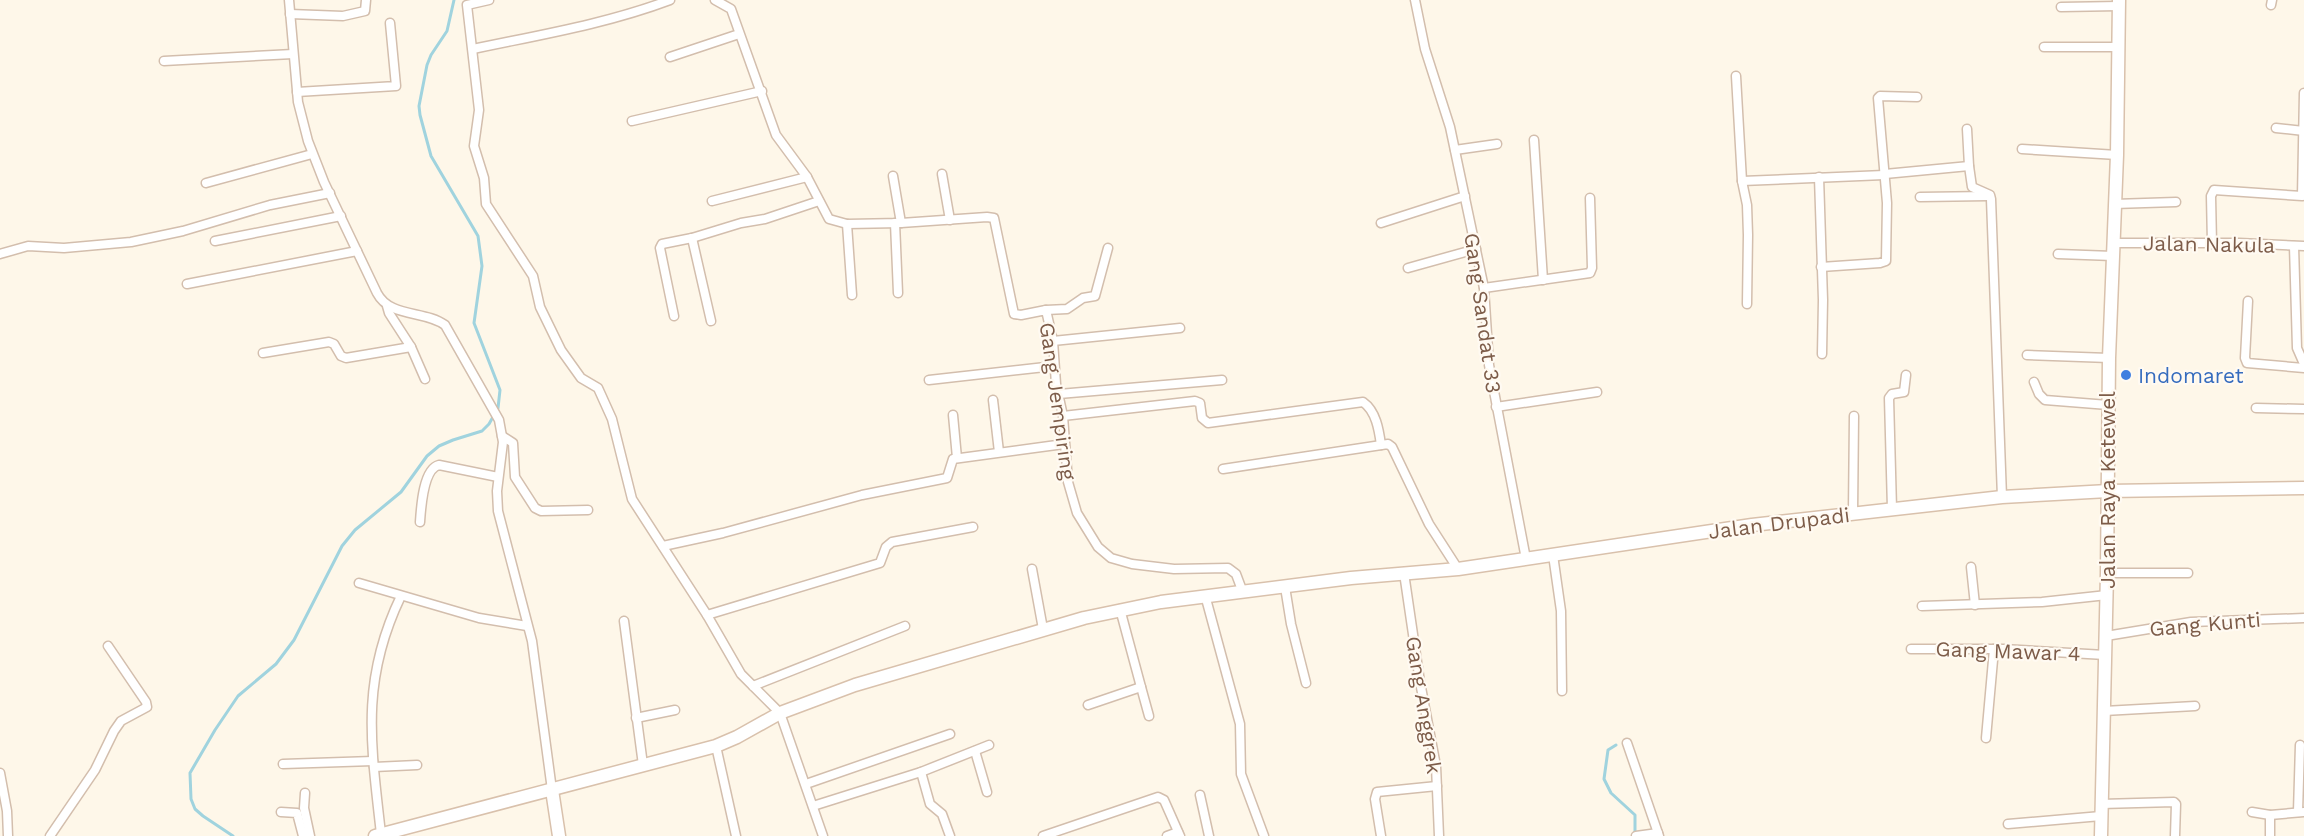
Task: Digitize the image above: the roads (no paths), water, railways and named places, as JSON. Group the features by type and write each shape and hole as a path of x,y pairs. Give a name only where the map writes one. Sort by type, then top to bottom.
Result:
{"street":[{"path":"289,0 297,92 312,154 380,300 387,306 435,319 445,325 499,420 502,436 498,477 498,512 532,641 559,836"},
{"path":"290,14 353,15 365,11 366,0"},
{"path":"489,0 467,2 479,110 474,146 484,178 486,204 533,276 540,307 561,350 581,378 598,388 612,419 632,499 707,615 741,674 780,713 823,836"},
{"path":"473,49 585,26 638,12 670,0"},
{"path":"715,0 731,9 778,140 807,177 829,219 847,224 852,295"},
{"name":"Gang Sandat 33","path":"1415,0 1425,49 1450,127 1484,288 1489,365 1526,559"},
{"path":"2061,7 2119,3"},
{"name":"Jalan Raya Ketewel","path":"2100,836 2108,573 2108,405 2117,155 2119,3"},
{"path":"297,92 396,87 390,23"},
{"path":"670,57 739,34"},
{"path":"2044,47 2118,47"},
{"path":"164,61 293,54"},
{"path":"1736,76 1742,181 1747,205 1747,304"},
{"path":"632,122 762,91"},
{"path":"2212,244 2212,192 2216,190 2300,197 2303,193 2304,93"},
{"path":"1821,267 1886,261 1887,203 1878,98 1880,96 1917,97"},
{"path":"1967,129 1972,187 1991,195"},
{"path":"2276,129 2304,131"},
{"path":"1534,140 1543,280"},
{"path":"1455,150 1497,144"},
{"path":"2022,149 2117,155"},
{"path":"206,183 312,154"},
{"path":"1742,181 1884,175 1969,166"},
{"path":"942,174 950,220"},
{"path":"893,176 898,223 898,293"},
{"path":"712,201 807,177"},
{"path":"1819,177 1822,354"},
{"path":"0,254 28,246 64,248 132,242 183,231 270,205 330,193"},
{"path":"1920,197 1991,195"},
{"path":"1991,195 2002,496"},
{"path":"1381,223 1465,196"},
{"path":"1484,288 1588,274 1592,268 1590,198"},
{"path":"674,315 660,246 674,240 692,238 741,223 765,219 819,201"},
{"path":"2114,204 2176,201"},
{"path":"215,242 341,216"},
{"name":"Gang Jempiring","path":"847,224 994,218 1014,314 1021,315 1046,310 1053,341 1054,366 1063,417 1068,482 1077,513 1098,547 1111,558 1132,564 1174,569 1228,568 1236,574 1242,590"},
{"path":"692,238 711,321"},
{"name":"Jalan Nakula","path":"2114,243 2299,246"},
{"path":"2248,301 2245,358 2247,363 2304,366 2297,348 2299,246"},
{"path":"1046,310 1067,309 1083,298 1095,296 1108,248"},
{"path":"1408,268 1476,249"},
{"path":"188,284 357,251"},
{"path":"2058,254 2113,256"},
{"path":"387,306 389,313 411,347 425,379"},
{"path":"1053,341 1180,328"},
{"path":"263,353 328,342 334,344 341,356 345,358 411,347"},
{"path":"2027,355 2109,358"},
{"path":"929,380 1054,366"},
{"path":"1892,509 1889,398 1892,394 1904,392 1906,375"},
{"path":"1059,394 1222,380"},
{"path":"2034,382 2039,394 2045,400 2108,405"},
{"path":"1496,407 1597,392"},
{"path":"993,400 999,452"},
{"path":"1063,417 1195,401 1200,403 1202,418 1208,423 1363,402 1373,415 1382,445"},
{"path":"2256,408 2304,409"},
{"path":"953,415 957,458"},
{"path":"1853,513 1854,416"},
{"path":"502,436 513,443 515,476 536,508 541,511 588,510"},
{"path":"663,546 723,533 862,495 947,478 950,475 951,460 957,458 1065,444"},
{"path":"1223,469 1388,444 1392,447 1429,524 1455,569"},
{"path":"420,522 423,492 430,470 434,466 439,465 498,477"},
{"name":"Jalan Drupadi","path":"378,835 410,831 716,746 780,713 855,685 1043,629 1120,609 1242,590 1455,569 1752,525 2002,496 2108,491 2304,488"},
{"path":"707,615 880,563 886,547 892,542 973,526"},
{"path":"1553,555 1561,611 1562,692"},
{"path":"1971,567 1975,605"},
{"path":"1032,569 1043,629"},
{"name":"Gang Anggrek","path":"1404,573 1420,682 1436,766 1439,836"},
{"path":"2108,573 2188,573"},
{"path":"359,583 479,618 527,626"},
{"path":"1285,587 1291,624 1306,683"},
{"path":"1205,595 1239,724 1241,774 1264,836"},
{"path":"1922,606 2042,602 2107,595"},
{"path":"378,835 371,710 374,678 381,644 401,596"},
{"path":"1120,609 1149,716"},
{"name":"Gang Kunti","path":"2106,636 2191,622 2304,618"},
{"path":"624,621 643,765"},
{"path":"753,686 905,626"},
{"path":"51,836 95,770 121,721 143,711 147,705 108,646"},
{"name":"Gang Mawar 4","path":"1911,648 1994,649 2105,655"},
{"path":"1986,738 1994,649"},
{"path":"1089,705 1141,687"},
{"path":"2104,711 2195,706"},
{"path":"636,718 675,710"},
{"path":"806,784 950,734"},
{"path":"1627,743 1659,835 1639,836"},
{"path":"813,806 921,772 989,745"},
{"path":"2252,812 2270,815 2301,812 2300,745"},
{"path":"716,746 736,836"},
{"path":"975,751 987,792"},
{"path":"283,764 417,765"},
{"path":"921,772 930,804 942,814 950,836"},
{"path":"0,773 7,811 8,836"},
{"path":"1381,836 1375,799 1377,792 1437,786"},
{"path":"305,793 304,808 310,836"},
{"path":"1200,795 1209,836"},
{"path":"1043,836 1161,797 1179,834 1167,836"},
{"path":"2008,824 2174,802 2176,804 2175,836"},
{"path":"281,812 297,813 303,836"},
{"path":"2270,815 2270,836"}],"waterway":[{"path":"233,836 195,809 191,799 190,773 215,730 238,696 276,664 294,640 342,546 355,530 401,492 427,456 439,446 482,431 498,408 500,390 474,323 482,266 478,236 431,156 419,106 427,65 447,31 454,0"},
{"path":"1616,745 1608,750 1604,779 1611,793 1635,815 1635,835"}],"place":[{"name":"Indomaret","path":"2126,375"}]}
